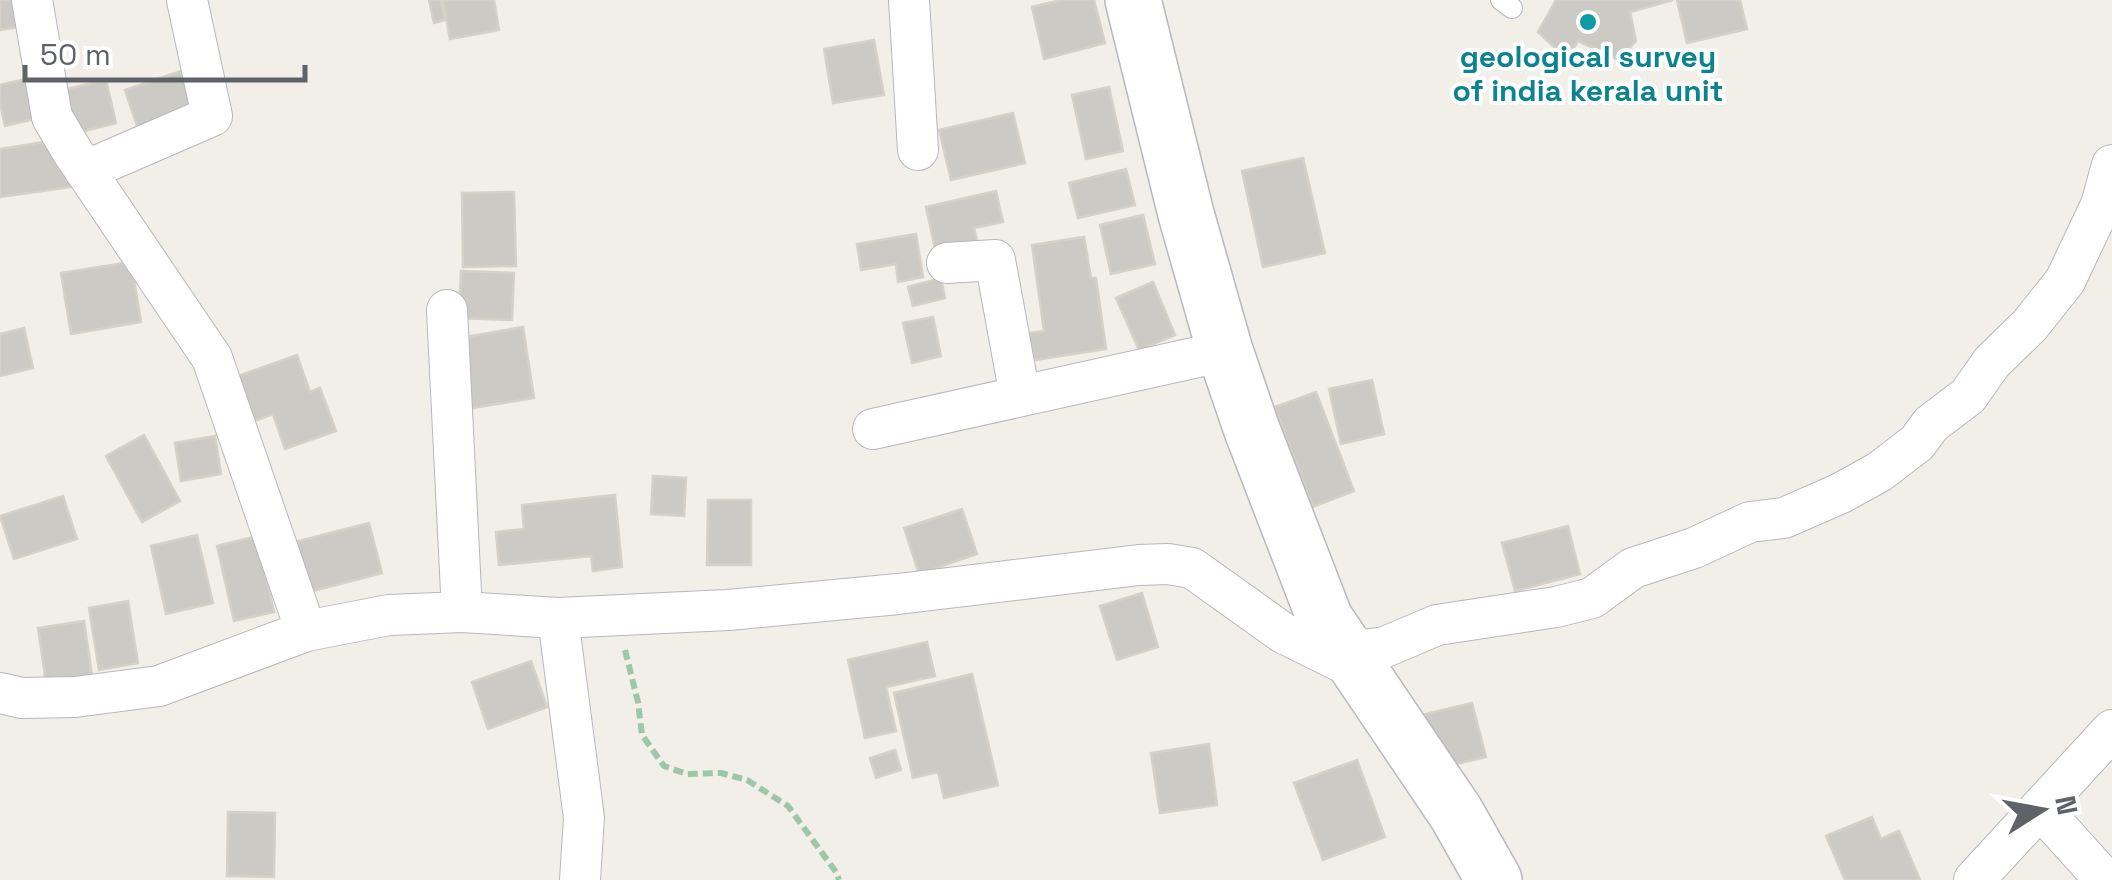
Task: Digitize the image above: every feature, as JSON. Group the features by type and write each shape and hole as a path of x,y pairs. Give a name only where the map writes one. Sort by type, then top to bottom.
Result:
{"street":[{"path":"32,0 52,117 212,358 306,631"},
{"path":"85,171 212,116 187,0"},
{"path":"909,0 918,150"},
{"path":"1133,0 1225,351 1325,619 1456,813 1494,880"},
{"path":"0,694 22,698 75,697 160,686 306,631 389,614 462,612 558,618 728,610 1168,564 1192,568 1283,632 1354,662 1436,625 1592,598 1634,568 1694,548 1750,522 1784,518 1879,472 1968,396 1992,362 2030,325 2066,281 2101,205 2112,165"},
{"path":"947,263 995,260 1020,396"},
{"path":"447,310 462,612"},
{"path":"873,428 1225,351"},
{"path":"558,618 584,818 580,880"},
{"path":"1974,880 2112,730"},
{"path":"2041,808 2105,880"}],"path":[{"path":"620,616 642,735 664,766 687,774 721,773 747,780 788,806 838,880"}],"building":[{"path":"0,0 15,0 19,27 0,30"},
{"path":"429,0 441,0 445,20 434,23"},
{"path":"443,0 494,0 499,30 450,39"},
{"path":"1061,0 1094,0 1105,43 1044,59 1032,7"},
{"name":"geological survey of india kerala unit","path":"1556,0 1673,0 1630,12 1636,41 1619,60 1578,41 1567,59 1538,32"},
{"name":"geological survey of india kerala unit","path":"1677,0 1740,0 1747,29 1687,43"},
{"path":"874,40 884,95 833,103 824,49"},
{"path":"181,71 197,115 140,135 125,90"},
{"path":"38,76 47,116 5,126 0,85"},
{"path":"106,80 116,123 65,136 54,92"},
{"path":"1109,87 1123,151 1086,159 1072,95"},
{"path":"1013,113 1025,163 951,180 939,130"},
{"path":"63,139 71,187 0,197 0,149"},
{"path":"1303,158 1325,253 1263,267 1242,171"},
{"path":"1126,169 1135,205 1078,218 1069,183"},
{"path":"996,191 1003,222 974,228 979,249 937,258 926,207"},
{"path":"514,192 516,266 463,267 462,193"},
{"path":"1143,215 1155,264 1111,274 1100,225"},
{"path":"916,234 923,277 898,282 896,264 861,270 857,244"},
{"path":"1084,237 1091,278 1096,278 1106,349 1022,362 1017,335 1044,331 1032,245"},
{"path":"131,262 141,322 71,334 61,273"},
{"path":"461,271 514,273 512,320 459,318"},
{"path":"941,278 945,298 913,306 908,287"},
{"path":"1153,282 1175,335 1139,350 1116,298"},
{"path":"933,317 941,356 912,363 903,323"},
{"path":"523,327 534,398 466,409 454,339"},
{"path":"24,328 33,368 0,376 0,334"},
{"path":"297,355 310,392 320,388 336,431 285,449 273,414 252,422 235,377"},
{"path":"1372,380 1384,434 1341,444 1329,389"},
{"path":"1316,392 1354,491 1313,507 1275,407"},
{"path":"144,435 180,501 142,522 106,456"},
{"path":"215,436 221,474 181,481 175,443"},
{"path":"653,476 686,478 684,516 651,514"},
{"path":"615,495 622,567 593,571 591,556 499,565 496,532 524,529 522,505"},
{"path":"63,496 77,539 14,559 0,516"},
{"path":"708,500 751,500 751,565 707,565"},
{"path":"962,509 977,554 919,574 904,528"},
{"path":"369,523 382,573 309,592 295,542"},
{"path":"1568,526 1580,574 1515,591 1502,543"},
{"path":"197,535 213,603 166,614 151,546"},
{"path":"257,536 274,612 234,621 217,546"},
{"path":"1142,593 1158,647 1117,660 1100,606"},
{"path":"128,601 138,663 99,670 89,608"},
{"path":"84,621 92,675 46,682 38,628"},
{"path":"927,642 935,676 886,687 896,731 865,738 848,660"},
{"path":"531,661 547,707 488,729 472,682"},
{"path":"972,674 998,785 944,798 938,772 913,778 894,693"},
{"path":"1472,703 1486,757 1439,768 1413,717"},
{"path":"1209,744 1217,805 1160,813 1151,753"},
{"path":"895,750 901,770 876,778 870,758"},
{"path":"1357,760 1385,837 1323,860 1294,783"},
{"path":"228,812 275,813 274,877 227,876"},
{"path":"1872,817 1881,839 1899,831 1920,880 1845,880 1826,836"}],"place":[{"name":"geological survey of india kerala unit","path":"1588,22"}]}
